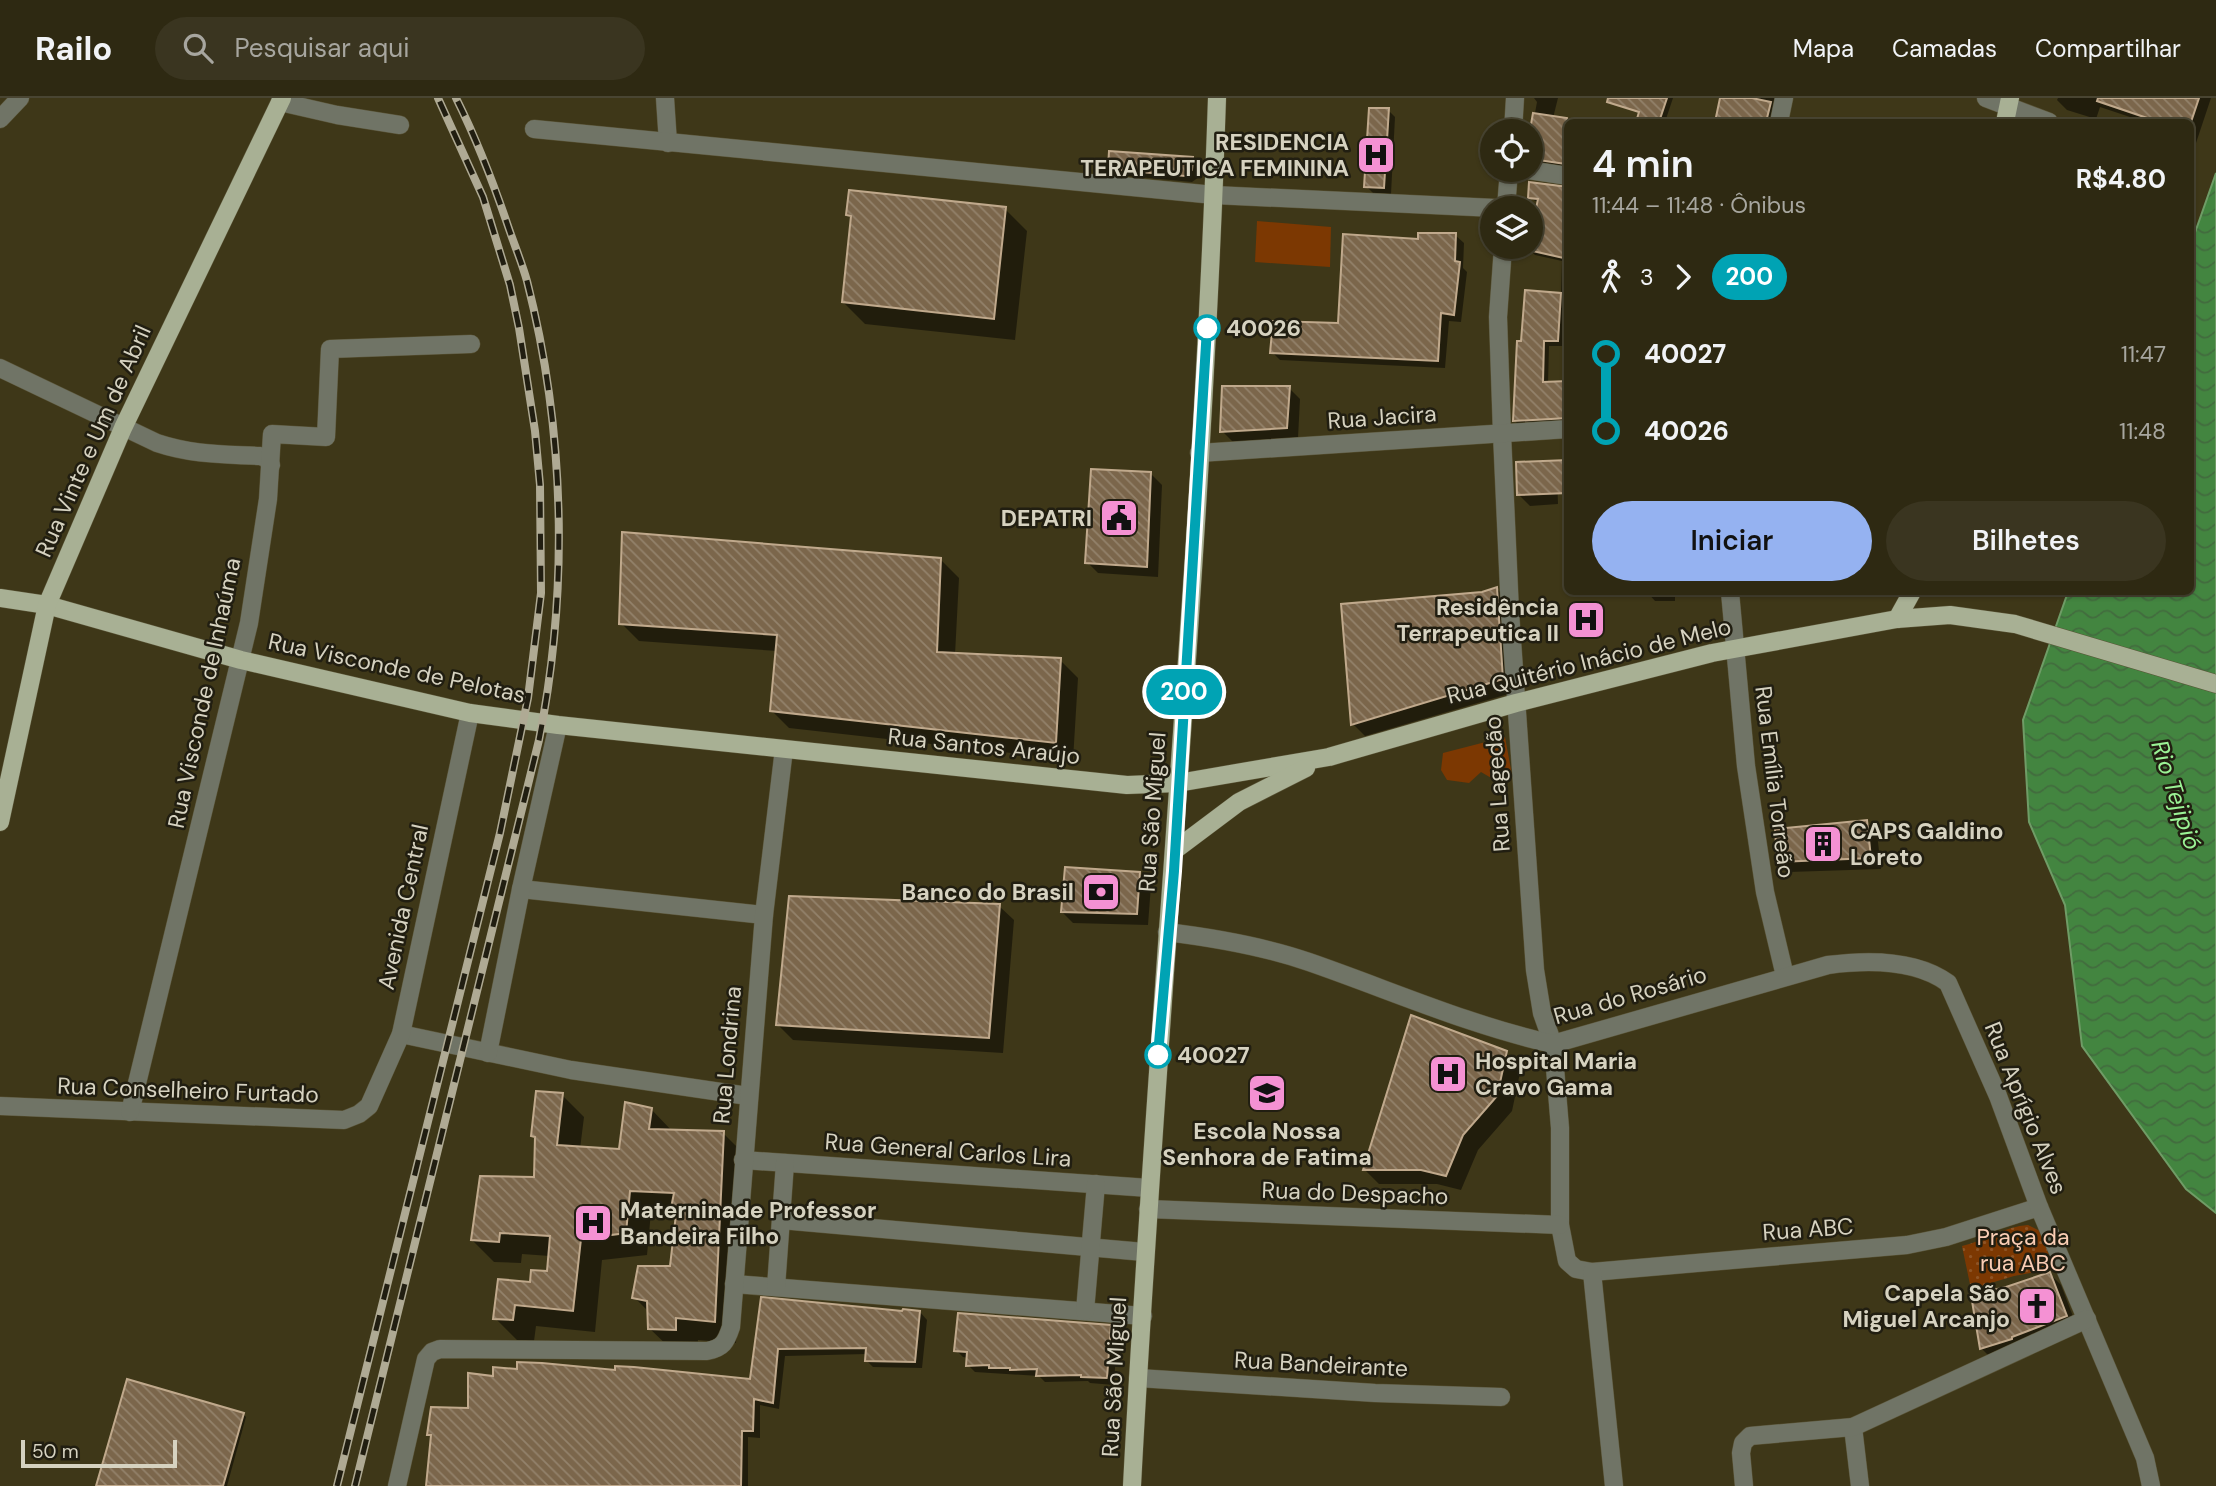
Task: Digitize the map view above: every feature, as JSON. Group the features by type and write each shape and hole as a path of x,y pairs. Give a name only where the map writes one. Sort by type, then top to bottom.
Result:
{"main road":[{"name":"Rua São Miguel","path":"1132,1486 1143,1316 1144,1252 1175,850 1214,195 1217,98"},
{"name":"Rua Vinte e Um de Abril","path":"0,818 47,605 123,428 281,100"},
{"path":"1898,619 1910,595"},
{"name":"Rua Visconde de Pelotas","path":"0,598 47,605 241,660 470,713 784,750"},
{"name":"Rua Quitério Inácio de Melo","path":"1178,783 1329,758 1516,703 1734,648 1898,619 1950,615 2015,624 2216,684"},
{"name":"Rua Santos Araújo","path":"784,750 1127,785 1178,783"},
{"path":"1175,850 1239,802 1329,758"}],"street":[{"path":"0,119 20,98"},
{"path":"665,98 668,143"},
{"path":"1780,119 1784,98"},
{"path":"1986,98 2008,109 2040,119"},
{"path":"281,100 337,115 400,125"},
{"path":"534,129 1214,195 1480,207"},
{"path":"1543,172 1564,175"},
{"name":"Rua Lagedão","path":"1502,259 1498,317 1502,434 1516,703 1535,970 1542,1013 1553,1044 1560,1128 1560,1225 1567,1261 1584,1270 1614,1486"},
{"name":"Rua Visconde de Inhaúma","path":"130,1112 249,623 268,499 272,434 326,437 330,349 471,344"},
{"path":"0,368 123,428 177,450 204,455 260,456 266,458 271,466"},
{"name":"Rua Jacira","path":"1199,453 1564,429"},
{"name":"Rua Emília Torreão","path":"1730,595 1746,766 1765,892 1784,976"},
{"name":"Avenida Central","path":"369,1106 401,1034 470,713"},
{"path":"488,1052 558,725"},
{"name":"Rua Londrina","path":"397,1486 426,1359 432,1352 440,1349 707,1352 719,1349 727,1341 731,1326 764,915 784,750"},
{"path":"521,889 764,915"},
{"name":"Rua do Rosário","path":"1167,932 1233,941 1307,961 1450,1015 1509,1034 1553,1044 1828,965 1872,961 1923,970 1948,982"},
{"name":"Rua Aprígio Alves","path":"1948,982 1998,1096 2039,1207 2145,1458 2151,1486"},
{"path":"401,1034 571,1070 748,1096"},
{"name":"Rua Conselheiro Furtado","path":"0,1107 344,1121 369,1106"},
{"name":"Rua General Carlos Lira","path":"743,1160 1149,1188"},
{"path":"776,1287 785,1163"},
{"path":"1085,1311 1096,1185"},
{"name":"Rua ABC","path":"1584,1270 1907,1245 1947,1237 2039,1207"},
{"name":"Rua do Despacho","path":"1148,1209 1560,1225"},
{"path":"781,1220 1144,1252"},
{"path":"734,1284 1143,1316"},
{"path":"1744,1486 1742,1443 1750,1436 1853,1427 2087,1319"},
{"name":"Rua Bandeirante","path":"1138,1378 1375,1393 1501,1397"},
{"path":"1853,1427 1860,1486"}],"green space":[{"path":"1257,221 1331,227 1330,267 1255,262"},
{"path":"1505,737 1512,775 1493,779 1481,772 1469,783 1447,780 1441,770 1443,753"},
{"name":"Praça da rua ABC","path":"2028,1225 2040,1231 2058,1268 2014,1276 1971,1289 1962,1246 2011,1228"}],"water":[{"name":"Rio Tejipió","path":"2216,173 2216,1213 2186,1189 2082,1046 2065,905 2029,822 2023,720 2067,595 2194,595 2194,235"}],"building":[{"path":"1608,98 1667,98 1660,119 1637,119 1639,112 1607,102"},
{"path":"1720,98 1752,98 1771,102 1767,119 1716,119"},
{"path":"2098,98 2199,98 2192,119 2150,119 2097,101"},
{"name":"RESIDENCIA TERAPEUTICA FEMININA","path":"1369,108 1389,108 1384,188 1364,187"},
{"path":"1533,113 1567,118 1564,119 1564,164 1543,161 1543,119 1532,119"},
{"path":"1109,151 1193,157 1192,170 1185,176 1108,169"},
{"path":"1529,182 1564,186 1564,258 1543,253 1543,196 1528,196"},
{"path":"849,190 1006,207 994,319 842,302 851,216 846,215"},
{"path":"1418,233 1456,233 1455,261 1460,262 1454,315 1441,313 1438,361 1270,353 1273,321 1338,323 1343,234 1418,239"},
{"path":"1525,290 1561,293 1558,341 1544,341 1543,382 1564,381 1564,418 1513,421 1517,341 1521,341"},
{"path":"1222,386 1290,386 1287,428 1220,432"},
{"path":"1564,460 1564,493 1517,495 1516,462"},
{"name":"DEPATRI","path":"1091,469 1151,472 1147,567 1085,563"},
{"path":"622,532 941,558 937,652 1061,658 1056,743 770,711 777,635 619,624"},
{"path":"1497,587 1503,679 1351,725 1341,604 1482,592"},
{"name":"CAPS Galdino Loreto","path":"1867,820 1871,858 1777,862 1775,829"},
{"name":"Banco do Brasil","path":"1065,867 1140,872 1137,914 1061,912"},
{"path":"789,896 1000,904 989,1038 776,1025"},
{"name":"Hospital Maria Cravo Gama","path":"1411,1015 1507,1051 1497,1096 1463,1135 1446,1176 1421,1170 1363,1170"},
{"path":"536,1091 563,1093 557,1145 619,1149 625,1102 652,1108 649,1129 724,1131 715,1322 676,1318 676,1330 648,1329 647,1301 632,1298 638,1266 670,1266 676,1214 670,1213 674,1193 630,1191 626,1233 581,1239 573,1311 515,1305 513,1320 493,1319 498,1279 530,1282 531,1270 547,1271 550,1236 500,1233 499,1242 471,1240 480,1176 534,1177 535,1137 531,1136"},
{"name":"Capela São Miguel Arcanjo","path":"2050,1272 2067,1316 1980,1349 1971,1295 2006,1287"},
{"path":"761,1297 920,1311 915,1362 865,1361 866,1348 778,1349 773,1403 754,1399 753,1431 742,1431 741,1486 426,1486 431,1435 427,1435 431,1407 468,1408 468,1373 493,1376 493,1367 517,1369 517,1362 615,1370 615,1366 634,1367 750,1379"},
{"path":"958,1313 1111,1325 1107,1378 1081,1375 1036,1376 1037,1369 1010,1370 989,1368 989,1365 966,1366 967,1352 954,1351"},
{"path":"127,1379 244,1413 223,1486 96,1486"}],"railway":[{"path":"337,1486 500,833 528,698 541,593 540,485 535,431 519,328 510,285 483,197 438,98"},
{"path":"355,1486 539,740 555,626 558,568 555,452 540,337 520,260 484,161 456,98"}],"bus line":[{"name":"200","path":"1158,1055 1174,871 1207,328"}],"place":[{"name":"RESIDENCIA TERAPEUTICA FEMININA","path":"1376,155"},
{"name":"40026","path":"1207,328"},
{"name":"DEPATRI","path":"1119,518"},
{"name":"Residência Terrapeutica II","path":"1586,620"},
{"name":"CAPS Galdino Loreto","path":"1823,844"},
{"name":"Banco do Brasil","path":"1101,892"},
{"name":"40027","path":"1158,1055"},
{"name":"Hospital Maria Cravo Gama","path":"1448,1074"},
{"name":"Escola Nossa Senhora de Fatima","path":"1267,1093"},
{"name":"Materninade Professor Bandeira Filho","path":"593,1223"},
{"name":"Capela São Miguel Arcanjo","path":"2037,1306"}]}
